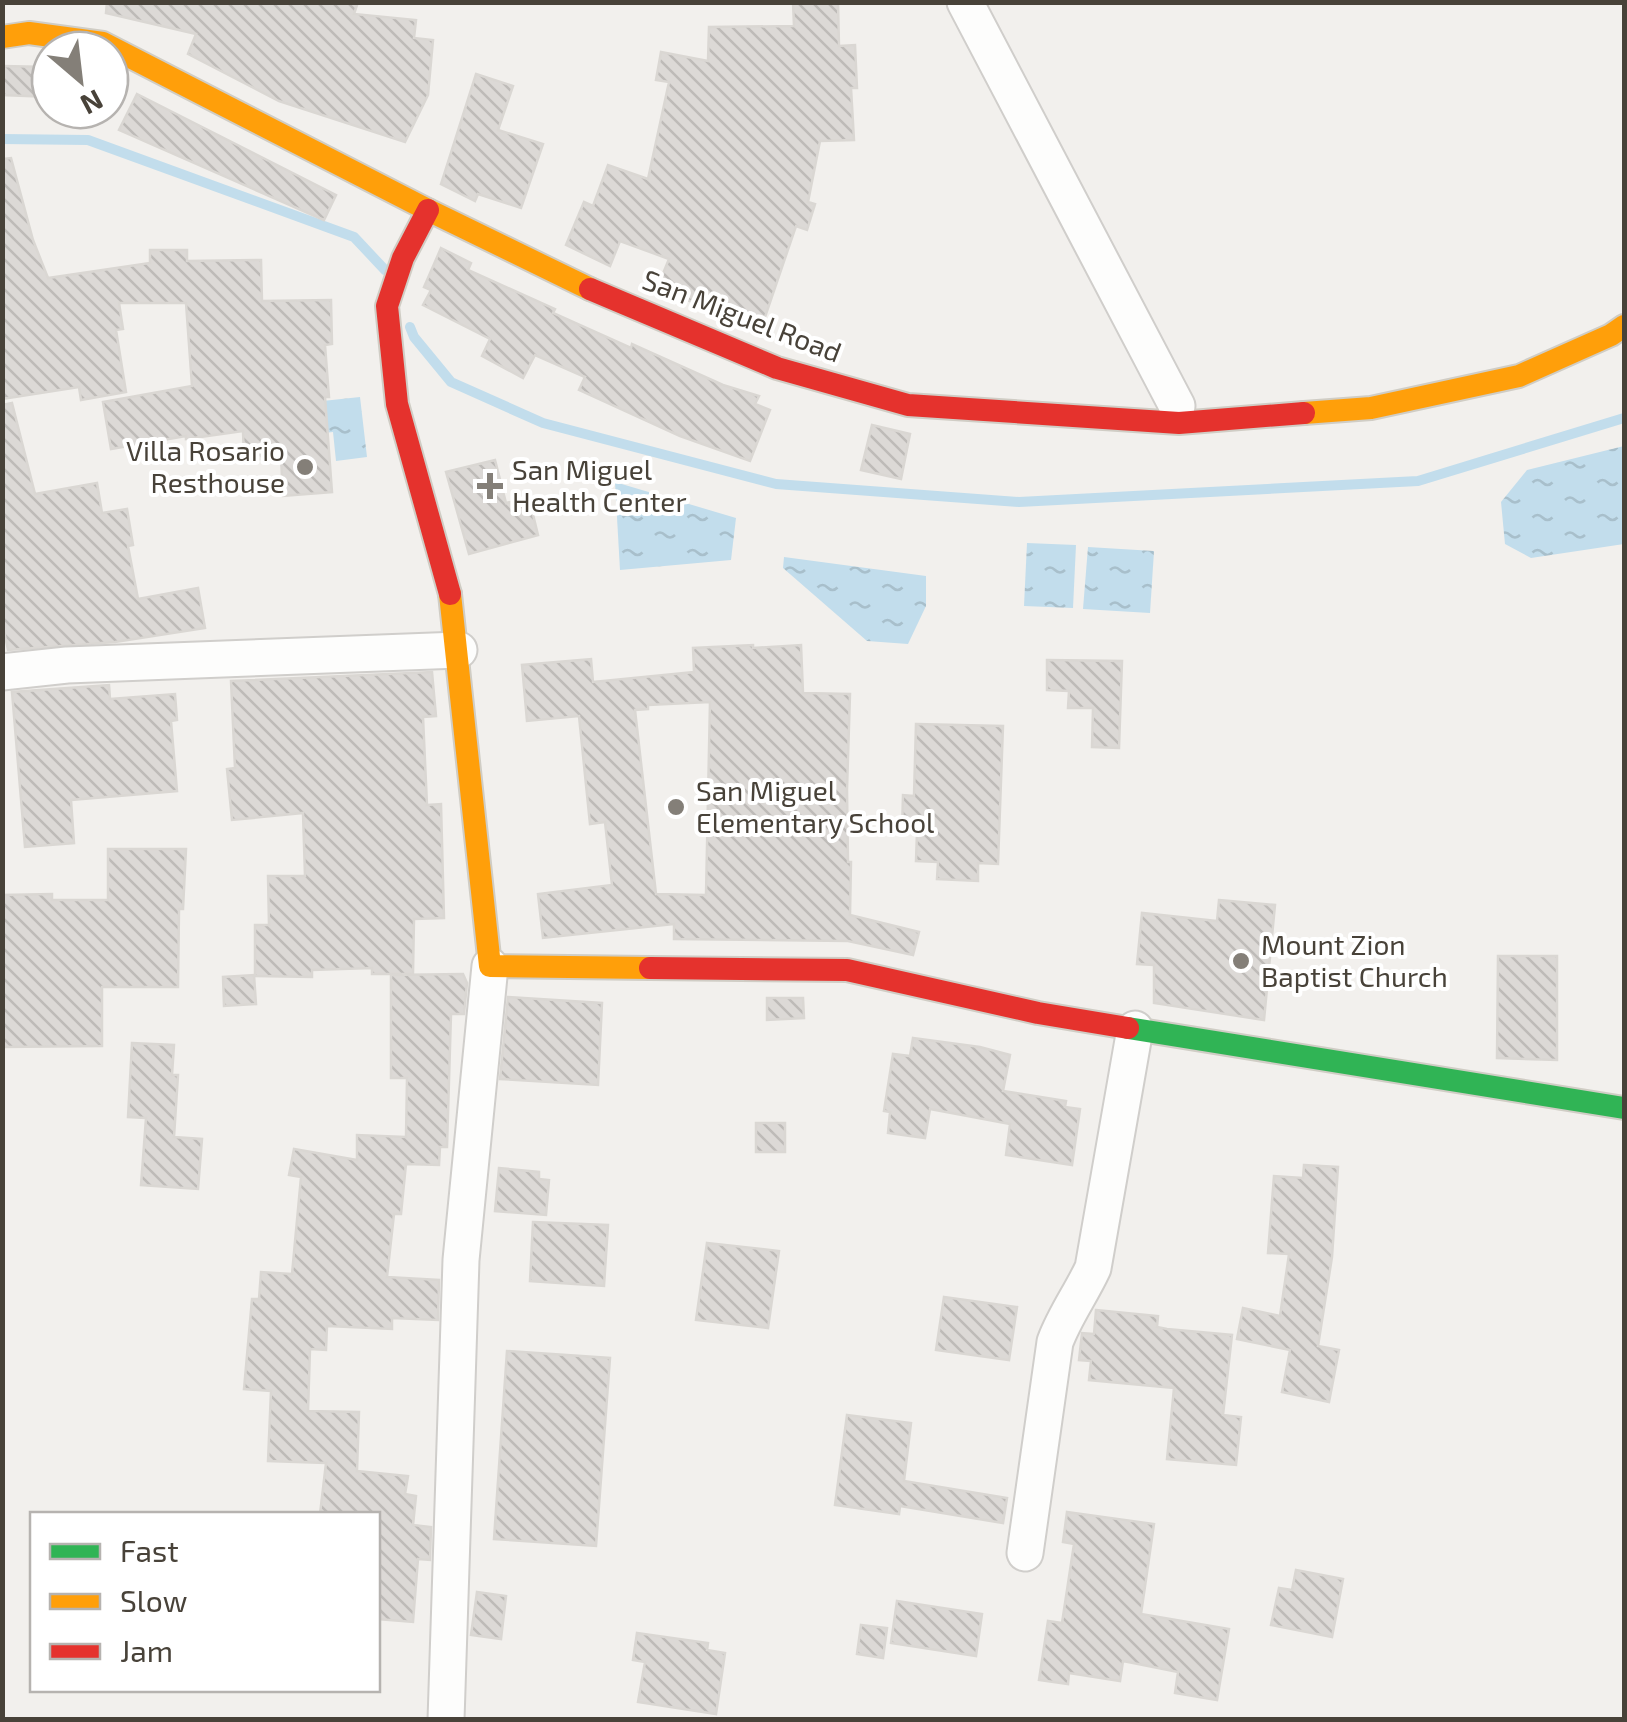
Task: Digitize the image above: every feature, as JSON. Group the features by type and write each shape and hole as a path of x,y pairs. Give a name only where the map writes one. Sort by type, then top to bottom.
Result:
{"street":[{"path":"965,2 1176,406"},
{"name":"San Miguel Road","path":"2,37 30,33 102,43 428,210 628,306 777,368 908,405 1178,423 1371,408 1519,376 1624,326"},
{"path":"428,210 403,258 387,306 398,404 454,610 490,966 462,1260 446,1720"},
{"path":"2,672 67,664 459,650"},
{"path":"490,966 846,970 1038,1013 1624,1108"},
{"path":"1024,1553 1055,1342 1066,1313 1093,1268 1135,1029"}],"water":[{"path":"360,397 367,457 336,461 333,432 307,435 304,403"},
{"path":"1624,446 1624,544 1531,558 1505,544 1501,502 1527,470"},
{"path":"615,482 736,518 731,560 620,570"},
{"path":"1027,543 1076,545 1073,608 1024,606"},
{"path":"1088,547 1154,551 1150,613 1083,609"},
{"path":"784,557 926,576 926,606 908,644 867,641 783,568"}],"building":[{"path":"107,2 358,2 354,14 416,20 414,38 433,40 428,95 405,142 279,101 188,54 196,34 106,13"},
{"path":"793,2 838,2 839,46 855,45 857,88 851,88 854,140 820,141 808,202 815,204 807,230 796,226 763,323 707,308 657,288 669,259 620,241 610,266 566,245 584,202 593,206 608,165 648,179 669,82 656,80 661,52 708,61 709,27 794,26"},
{"path":"2,66 30,67 30,96 2,95"},
{"path":"476,74 513,86 498,130 543,144 521,208 478,194 475,201 441,184"},
{"path":"137,94 336,195 324,220 119,130 130,130 130,108"},
{"path":"11,158 33,240 48,278 150,263 150,250 187,250 187,261 261,260 262,301 331,300 332,344 325,345 329,397 325,397 332,492 283,496 281,458 244,460 243,431 111,449 103,402 192,386 186,303 119,303 123,329 116,330 126,392 81,400 79,387 2,399 2,159"},
{"path":"441,248 471,263 468,270 555,309 553,313 631,348 632,344 723,385 759,396 755,404 770,410 750,461 680,436 579,390 585,377 535,355 523,378 482,356 490,339 423,305 431,290 424,287"},
{"path":"12,403 35,494 97,483 102,513 127,509 133,545 128,546 138,599 198,588 205,628 115,642 8,650 2,622 2,405"},
{"path":"872,425 910,434 901,479 861,470"},
{"path":"495,460 506,503 529,498 538,535 469,554 446,472"},
{"path":"801,645 803,693 850,694 850,915 919,932 913,955 848,941 674,939 674,924 543,938 538,894 612,885 605,822 590,824 579,716 527,721 522,665 591,659 593,682 694,672 693,648","holes":["710,702 706,895 656,894 635,710 648,709 648,705"]},
{"path":"1047,660 1122,661 1119,748 1092,747 1093,708 1068,708 1069,691 1047,690"},
{"path":"432,672 436,716 423,717 427,805 441,804 444,918 414,919 413,974 372,974 372,968 312,970 312,977 255,976 255,925 269,925 268,876 305,876 303,813 232,820 227,769 235,768 231,681"},
{"path":"109,685 110,699 175,694 177,720 171,721 177,791 71,800 74,843 25,847 12,692"},
{"path":"916,724 1003,726 998,864 978,863 978,881 937,879 938,862 916,861 917,832 902,831 903,795 914,796"},
{"path":"108,849 186,849 183,909 179,909 178,987 102,987 102,1046 2,1047 2,895 52,894 52,900 108,900"},
{"path":"1219,900 1275,905 1264,1020 1154,1003 1154,965 1137,964 1142,913 1217,921"},
{"path":"1498,956 1557,956 1557,1060 1497,1058"},
{"path":"463,974 467,983 464,1014 451,1014 447,1147 440,1147 439,1165 406,1164 401,1214 394,1214 387,1277 439,1280 438,1320 392,1318 392,1329 327,1326 326,1350 310,1349 308,1411 359,1412 357,1471 408,1476 405,1494 416,1496 413,1525 431,1527 430,1560 418,1559 413,1622 380,1619 380,1512 320,1512 326,1463 268,1461 271,1391 244,1389 252,1299 259,1299 261,1272 292,1274 301,1177 289,1175 294,1149 357,1160 357,1135 406,1137 407,1078 391,1078 391,975"},
{"path":"254,975 256,1004 224,1006 223,977"},
{"path":"508,997 602,1003 598,1085 500,1079"},
{"path":"767,998 803,998 804,1018 767,1020"},
{"path":"913,1038 1010,1055 1003,1091 1066,1101 1065,1107 1080,1109 1072,1165 1006,1155 1010,1124 930,1109 925,1138 888,1133 890,1112 884,1111 893,1054 910,1056"},
{"path":"132,1043 174,1045 172,1075 178,1075 174,1137 202,1139 198,1189 141,1185 146,1118 128,1117"},
{"path":"756,1123 785,1123 785,1152 756,1152"},
{"path":"1304,1165 1338,1167 1332,1257 1318,1346 1339,1350 1329,1402 1282,1392 1290,1350 1237,1339 1243,1308 1280,1316 1289,1254 1268,1253 1274,1176 1303,1178"},
{"path":"499,1168 539,1172 539,1179 549,1180 546,1215 495,1211"},
{"path":"533,1222 608,1225 604,1286 530,1281"},
{"path":"707,1243 779,1251 768,1328 696,1320"},
{"path":"944,1297 1017,1307 1009,1360 936,1350"},
{"path":"1096,1310 1158,1316 1157,1327 1167,1329 1232,1335 1223,1415 1241,1417 1236,1465 1167,1459 1174,1388 1089,1380 1091,1361 1079,1360 1082,1333 1094,1334"},
{"path":"507,1351 610,1358 596,1546 494,1539"},
{"path":"847,1415 911,1423 904,1481 1007,1498 1003,1523 900,1506 899,1514 835,1505"},
{"path":"1067,1512 1154,1524 1141,1614 1229,1629 1217,1700 1175,1693 1178,1672 1123,1661 1120,1681 1069,1673 1068,1684 1039,1680 1048,1621 1062,1623 1074,1544 1063,1542"},
{"path":"1296,1570 1343,1579 1332,1637 1271,1625 1279,1588 1292,1590"},
{"path":"477,1592 506,1596 501,1639 471,1635"},
{"path":"897,1601 982,1614 976,1656 891,1643"},
{"path":"861,1625 887,1628 883,1658 857,1654"},
{"path":"637,1633 708,1643 707,1650 725,1653 716,1714 638,1702 645,1662 633,1660"}],"waterway":[{"path":"2,139 88,140 354,237 385,270"},
{"path":"410,327 451,382 543,423 776,484 1019,502 1418,481 1624,418"}],"traffic: fast":[{"path":"1128,1028 1624,1108"}],"traffic: slow":[{"path":"2,37 29,33 103,43 590,289"},
{"path":"1304,413 1371,408 1519,376 1624,326"},
{"path":"450,594 490,966 650,968"}],"traffic: jam":[{"path":"428,210 403,258 387,306 397,404 450,594"},
{"path":"590,289 777,368 908,405 1179,423 1304,413"},
{"path":"650,968 847,970 1038,1013 1128,1028"}],"place":[{"name":"Villa Rosario Resthouse","path":"305,467"},
{"name":"San Miguel Health Center","path":"490,486"},
{"name":"San Miguel Elementary School","path":"676,807"},
{"name":"Mount Zion Baptist Church","path":"1241,961"}]}
